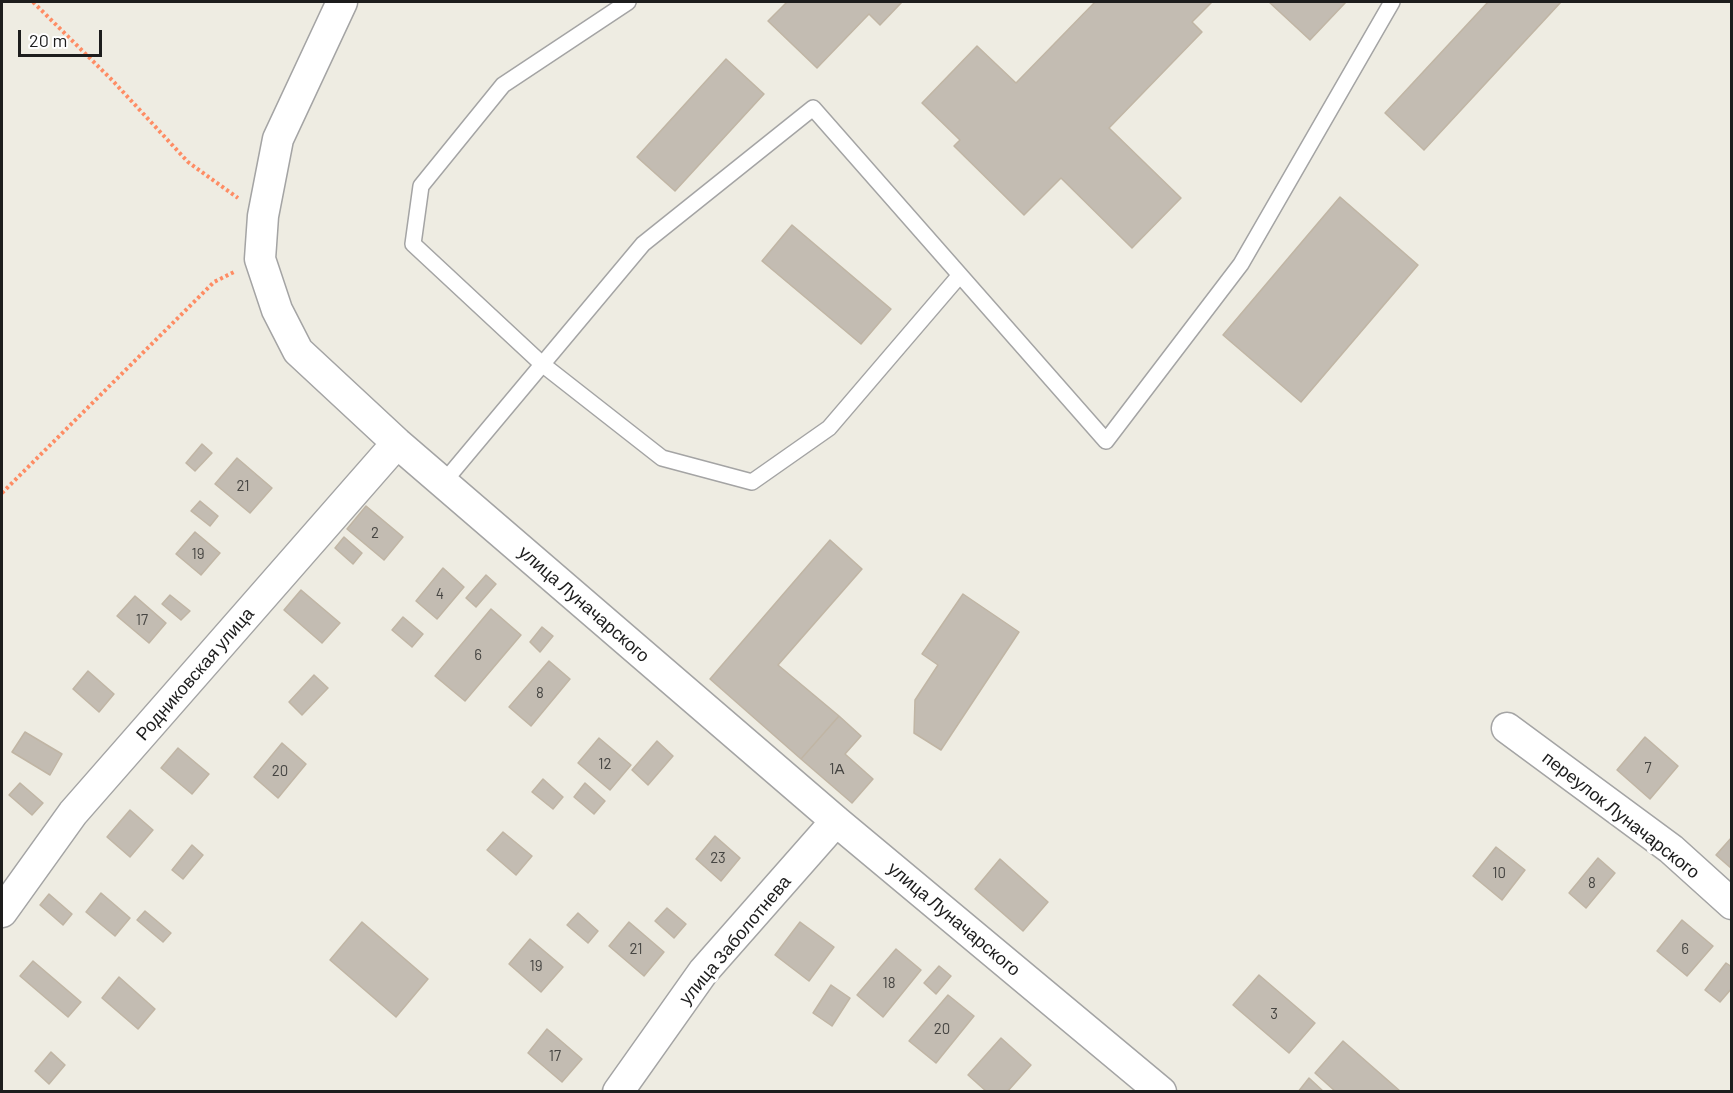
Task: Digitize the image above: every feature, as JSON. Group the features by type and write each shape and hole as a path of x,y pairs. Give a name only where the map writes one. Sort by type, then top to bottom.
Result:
{"street":[{"name":"улица Луначарского","path":"342,2 278,139 263,216 260,259 278,310 298,351 397,443 836,821 1161,1092"},
{"name":"Родниковская улица","path":"2,912 73,813 397,443"},
{"name":"переулок Луначарского","path":"1507,728 1671,849 1731,904"},
{"name":"улица Заболотнева","path":"618,1092 703,972 836,821"}],"lane":[{"path":"628,2 503,85 421,186 413,244 542,364 662,458 752,482 829,428 960,275"},
{"path":"443,483 643,244 813,108 1106,441 1241,264 1392,2"}],"path":[{"path":"33,2 112,80 188,162 263,216"},
{"path":"2,493 214,282 260,259"}],"building":[{"path":"787,2 902,2 880,25 869,14 817,68 768,21"},
{"path":"1095,2 1212,2 1192,22 1202,32 1109,128 1181,198 1132,248 1061,178 1024,215 954,146 960,140 922,103 977,46 1016,83"},
{"path":"1269,2 1346,2 1310,40"},
{"path":"1488,2 1561,2 1424,150 1385,113"},
{"path":"726,59 764,94 675,191 637,157"},
{"path":"1340,197 1418,265 1301,402 1223,335"},
{"path":"792,225 891,309 861,344 762,261"},
{"path":"202,444 212,453 195,471 186,463"},
{"path":"237,458 272,488 250,513 215,484"},
{"path":"200,501 218,516 210,526 191,511"},
{"path":"366,506 403,537 384,560 347,529"},
{"path":"195,532 220,553 201,575 176,554"},
{"path":"344,537 362,553 353,564 335,548"},
{"path":"830,540 862,569 778,665 839,716 801,759 710,679"},
{"path":"443,568 464,587 437,619 416,601"},
{"path":"486,575 496,584 476,607 466,598"},
{"path":"301,590 340,623 322,643 284,610"},
{"path":"963,594 1019,632 941,750 914,733 915,700 938,665 922,654"},
{"path":"170,595 190,611 181,620 162,604"},
{"path":"135,596 166,623 149,643 117,616"},
{"path":"491,609 521,635 465,701 435,676"},
{"path":"403,617 423,634 412,647 392,630"},
{"path":"542,627 553,636 540,652 530,642"},
{"path":"549,661 570,679 531,726 509,707"},
{"path":"88,671 114,694 99,712 73,689"},
{"path":"314,675 328,688 302,715 289,702"},
{"path":"839,716 861,736 845,754 873,779 852,803 801,759"},
{"path":"25,732 62,754 50,775 12,752"},
{"path":"1645,737 1678,766 1650,799 1617,770"},
{"path":"599,738 631,765 610,790 578,763"},
{"path":"657,741 673,756 648,785 632,770"},
{"path":"282,743 306,764 278,798 254,777"},
{"path":"178,748 209,774 192,794 161,768"},
{"path":"543,779 563,797 553,809 532,792"},
{"path":"20,783 43,803 32,815 9,795"},
{"path":"585,783 605,801 594,814 574,797"},
{"path":"130,810 153,830 130,857 107,837"},
{"path":"503,832 532,856 516,875 487,850"},
{"path":"715,836 740,858 721,881 696,859"},
{"path":"1732,837 1732,869 1716,855"},
{"path":"192,845 203,855 183,879 172,870"},
{"path":"1496,847 1525,870 1502,900 1473,876"},
{"path":"1598,858 1615,873 1586,908 1569,893"},
{"path":"1000,859 1048,902 1023,931 975,889"},
{"path":"101,893 130,918 115,936 86,912"},
{"path":"49,894 72,914 63,925 40,905"},
{"path":"667,908 686,924 674,938 655,921"},
{"path":"145,911 171,933 163,942 137,920"},
{"path":"578,913 598,931 588,943 567,925"},
{"path":"1682,920 1713,946 1687,976 1657,951"},
{"path":"362,922 428,979 396,1017 330,960"},
{"path":"629,922 664,952 644,976 609,946"},
{"path":"800,922 834,947 809,981 775,955"},
{"path":"530,939 563,967 541,992 509,964"},
{"path":"896,949 921,970 883,1017 857,995"},
{"path":"33,961 81,1002 68,1017 20,976"},
{"path":"1726,963 1732,967 1732,988 1720,1002 1705,990"},
{"path":"939,966 951,976 936,994 924,983"},
{"path":"1259,975 1315,1023 1289,1053 1233,1005"},
{"path":"119,977 155,1009 138,1029 102,998"},
{"path":"831,985 850,998 832,1026 813,1013"},
{"path":"948,995 974,1016 936,1063 909,1041"},
{"path":"547,1029 582,1059 562,1082 528,1053"},
{"path":"1001,1038 1031,1065 1007,1092 987,1092 968,1075"},
{"path":"1343,1041 1400,1092 1336,1092 1315,1073"},
{"path":"51,1052 65,1065 49,1084 35,1071"},
{"path":"1309,1078 1324,1092 1298,1092"}]}
